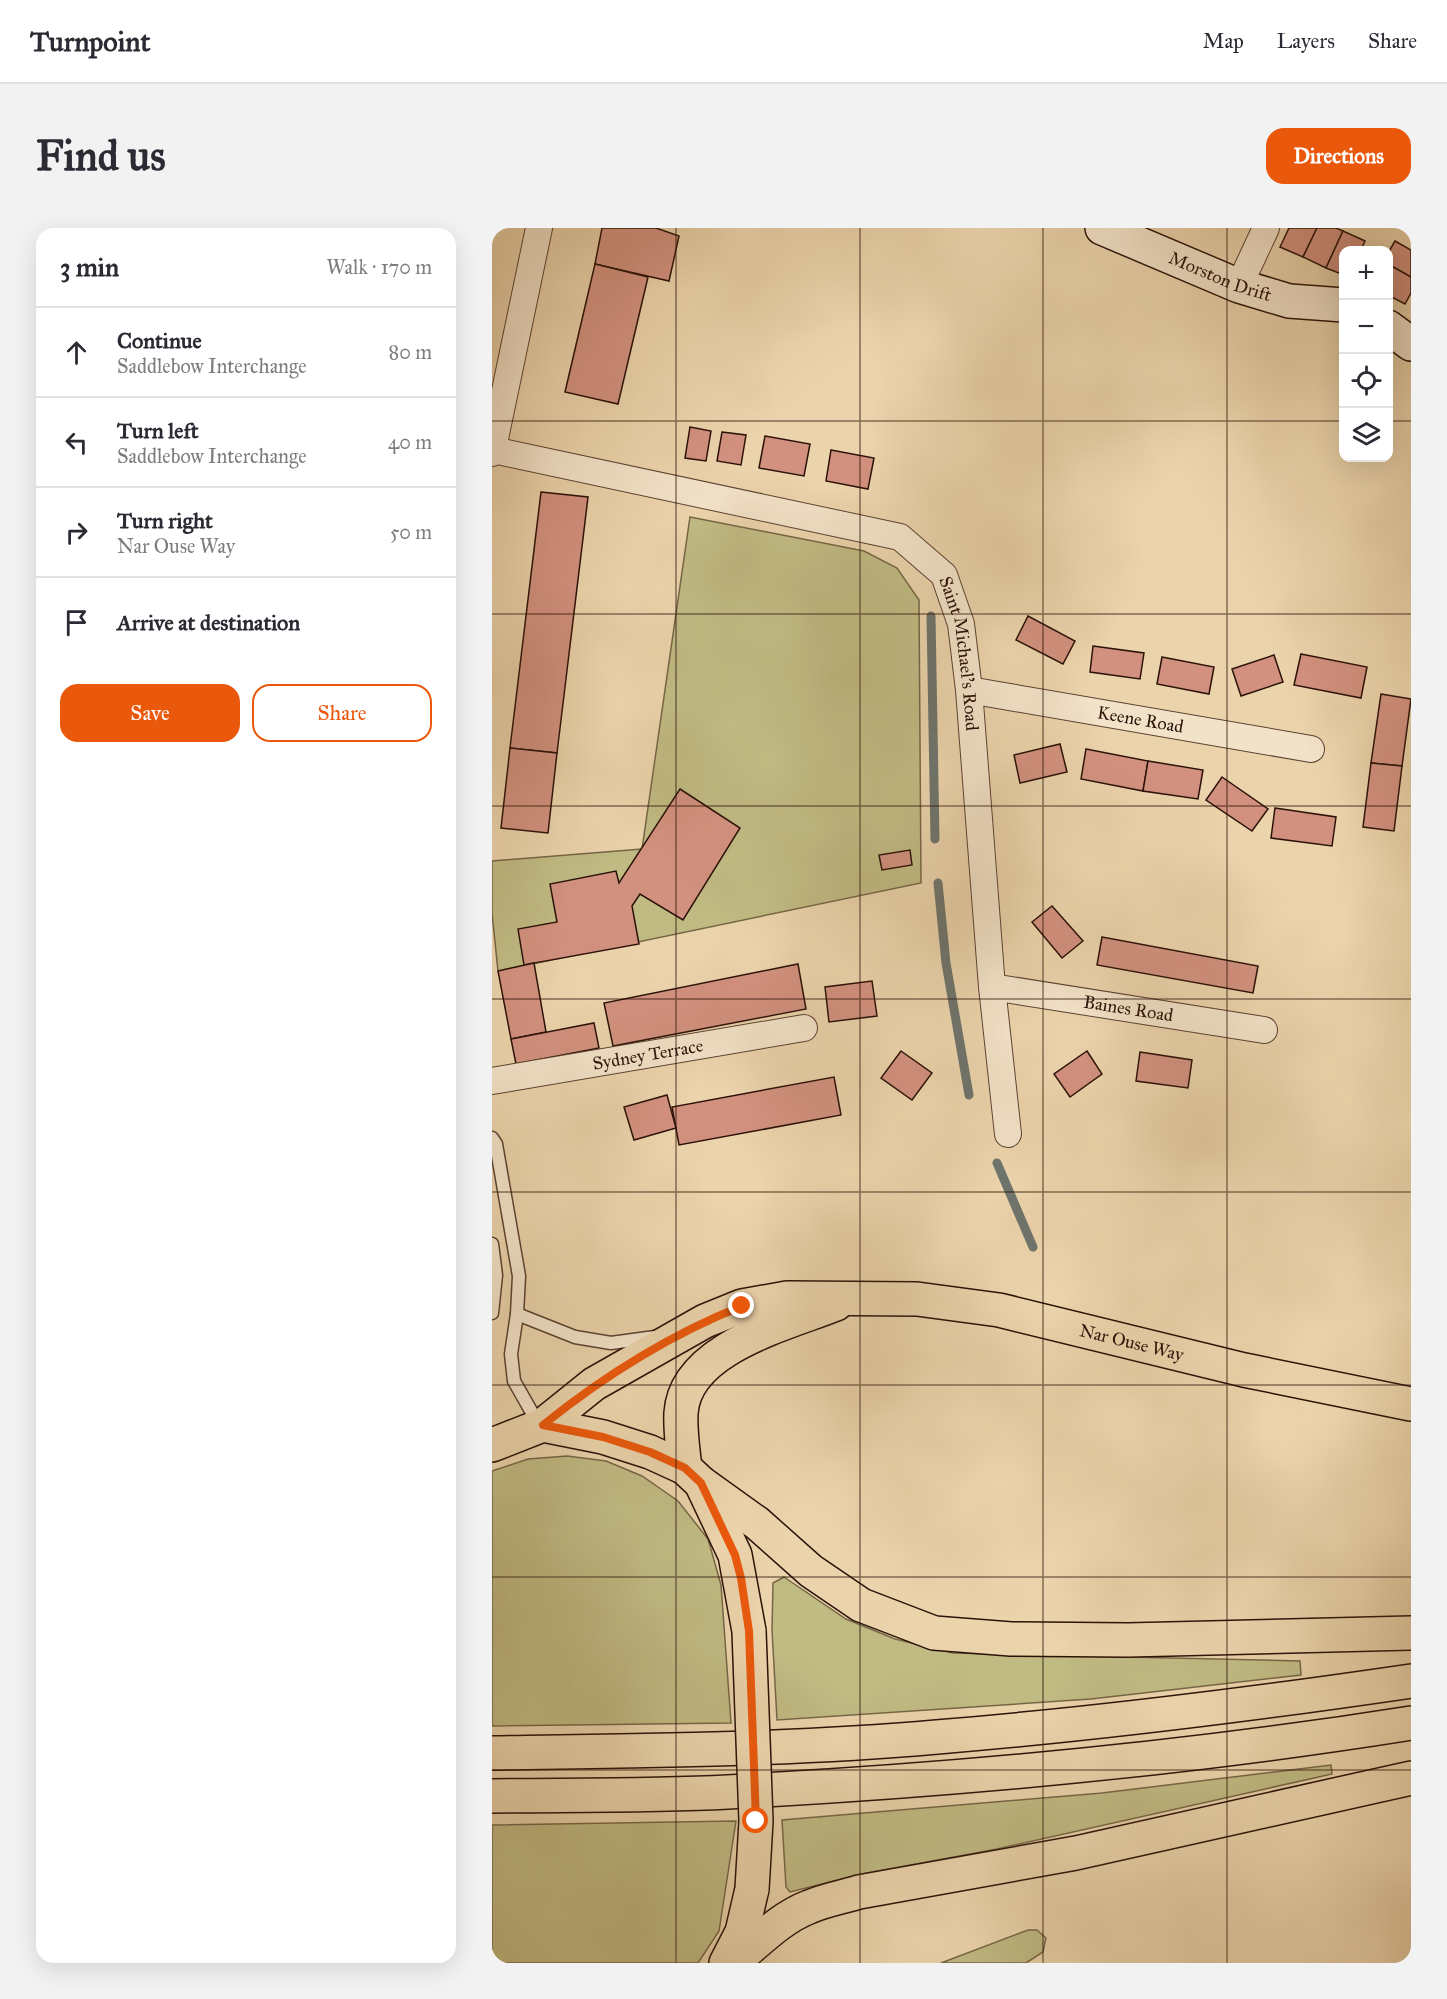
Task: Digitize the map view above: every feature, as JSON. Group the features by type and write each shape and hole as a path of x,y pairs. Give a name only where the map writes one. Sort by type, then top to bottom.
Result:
{"main road":[{"name":"Nar Ouse Way","path":"492,1445 541,1425 594,1384 681,1334 742,1306 787,1298 917,1299 999,1310 1244,1370 1411,1404"},
{"name":"Nar Ouse Way","path":"693,1476 681,1412 688,1386 706,1364 733,1346 852,1298"},
{"path":"541,1425 603,1437 650,1452 693,1476 757,1523 811,1571 861,1605 934,1633 1011,1639 1128,1640 1411,1633"},
{"path":"693,1476 735,1555 749,1631 756,1821 752,1889 742,1932 726,1963"},
{"path":"492,1754 726,1749 936,1738 1258,1702 1411,1681"},
{"path":"492,1796 726,1792 938,1778 1099,1765 1309,1739 1411,1723"},
{"path":"732,1963 785,1920 807,1907 830,1900 860,1892 1076,1853 1411,1778"}],"street":[{"path":"492,451 539,228"},
{"name":"Morston Drift","path":"1102,228 1239,286 1289,301 1339,305"},
{"path":"1239,286 1266,228"},
{"path":"1393,330 1411,344"},
{"name":"Saint Michael's Road","path":"492,451 900,537 944,575 961,624 969,690 992,987 1008,1134"},
{"name":"Keene Road","path":"969,690 1311,749"},
{"name":"Baines Road","path":"992,987 1264,1030"},
{"name":"Sydney Terrace","path":"492,1081 804,1028"}],"lane":[{"path":"492,1138 496,1144 519,1276 517,1314 511,1354 514,1381 541,1425"},
{"path":"492,1244 496,1275 492,1313"},
{"path":"517,1314 575,1337 611,1343 681,1334"}],"shaded area":[{"path":"690,517 864,551 897,568 919,600 921,883 498,971 492,913 492,861 642,849"},
{"path":"567,1456 606,1461 642,1476 678,1501 708,1539 721,1585 731,1723 492,1726 492,1471 528,1459"},
{"path":"784,1577 846,1619 895,1639 953,1653 1300,1661 1301,1675 1091,1699 777,1720 772,1630 773,1583"},
{"path":"1331,1765 1332,1774 997,1849 862,1874 790,1892 786,1887 782,1820 1102,1793"},
{"path":"736,1821 719,1931 698,1963 492,1963 492,1825"},
{"path":"1028,1930 1037,1930 1046,1938 1043,1952 1026,1963 941,1963"}],"building":[{"path":"602,228 656,228 679,236 669,281 595,264"},
{"path":"1289,228 1317,228 1303,257 1280,247"},
{"path":"1317,228 1336,228 1343,231 1326,268 1303,257"},
{"path":"1343,231 1365,241 1363,246 1339,246 1339,273 1326,268"},
{"path":"1395,241 1411,250 1411,277 1393,267 1392,246"},
{"path":"595,264 648,277 618,404 565,392"},
{"path":"1393,267 1411,277 1411,293 1405,304 1393,298"},
{"path":"690,427 711,431 706,461 685,458"},
{"path":"722,432 746,435 741,465 717,461"},
{"path":"765,436 810,444 804,476 759,468"},
{"path":"831,450 874,458 868,489 826,481"},
{"path":"541,492 588,497 557,753 510,748"},
{"path":"1028,616 1075,641 1063,664 1016,640"},
{"path":"1093,646 1144,653 1140,679 1090,672"},
{"path":"1301,654 1367,667 1361,698 1294,685"},
{"path":"1274,655 1283,682 1241,696 1232,669"},
{"path":"1162,657 1214,667 1209,694 1157,684"},
{"path":"1381,694 1411,699 1402,766 1371,763"},
{"path":"1060,744 1067,772 1020,783 1014,755"},
{"path":"510,748 557,753 548,833 501,828"},
{"path":"1086,749 1148,761 1143,791 1081,779"},
{"path":"1148,761 1203,770 1198,799 1143,791"},
{"path":"1371,763 1402,766 1394,831 1363,827"},
{"path":"1222,777 1268,809 1252,831 1206,800"},
{"path":"680,789 740,828 683,920 640,894 632,906 639,944 524,965 518,929 557,922 550,884 616,871 619,883"},
{"path":"1275,808 1336,817 1332,846 1271,838"},
{"path":"910,850 912,865 882,870 879,855"},
{"path":"1052,906 1083,941 1062,958 1032,922"},
{"path":"1102,937 1258,966 1253,993 1097,965"},
{"path":"534,963 546,1032 511,1039 498,971"},
{"path":"798,964 806,1009 613,1046 604,1003"},
{"path":"872,981 877,1016 829,1022 825,987"},
{"path":"594,1023 599,1048 516,1064 511,1039"},
{"path":"901,1051 932,1073 912,1100 881,1078"},
{"path":"1087,1051 1102,1074 1070,1097 1054,1074"},
{"path":"1140,1052 1192,1060 1188,1088 1136,1081"},
{"path":"834,1077 841,1115 679,1145 672,1107"},
{"path":"667,1095 676,1128 634,1140 624,1107"}],"waterway":[{"path":"931,616 935,839"},
{"path":"938,883 946,963 969,1095"},
{"path":"997,1163 1033,1247"}],"route":[{"path":"742,1306 705,1321 632,1361 594,1384 543,1425 603,1437 650,1452 685,1468 701,1483 735,1555 741,1578 749,1631 756,1821"}]}
